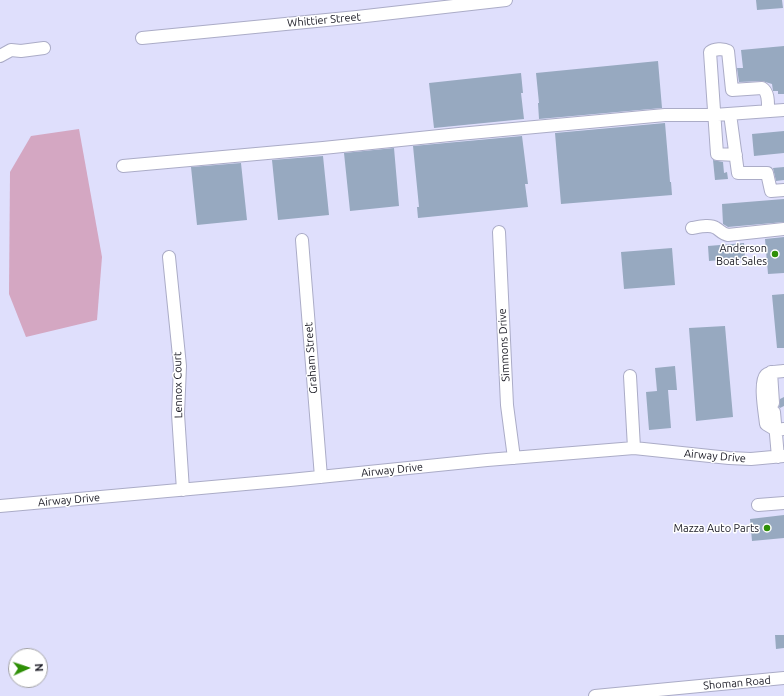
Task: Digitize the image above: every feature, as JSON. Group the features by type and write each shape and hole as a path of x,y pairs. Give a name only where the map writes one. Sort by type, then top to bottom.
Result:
{"street":[{"name":"Whittier Street","path":"142,38 356,17 506,0"},
{"path":"0,56 11,50 21,51 44,48"},
{"path":"732,90 728,51 725,49 710,52 717,154 736,155"},
{"path":"712,92 762,88 767,93 768,112"},
{"path":"123,166 665,115 714,115 784,110"},
{"path":"730,114 738,173 767,173 771,191 784,190"},
{"path":"692,228 712,226 724,234 784,229"},
{"name":"Simmons Drive","path":"499,232 507,405 514,458"},
{"name":"Graham Street","path":"302,240 321,477"},
{"name":"Lennox Court","path":"169,256 180,366 178,414 183,490"},
{"path":"780,430 766,424 762,382 765,375 771,372 784,371"},
{"path":"771,372 773,408 780,430 781,456"},
{"path":"630,376 634,448"},
{"name":"Airway Drive","path":"0,506 634,448 729,458 751,459 781,456"},
{"path":"758,505 784,503"},
{"name":"Shoman Road","path":"595,696 784,678"}],"shaded area":[{"path":"79,129 102,257 97,320 26,337 9,294 10,172 31,136"}],"building":[{"path":"756,0 782,0 783,8 757,10"},
{"path":"784,46 784,94 778,94 778,91 773,91 772,84 762,81 739,82 737,68 743,68 741,50"},
{"path":"658,61 662,108 539,119 536,73"},
{"path":"521,73 523,93 521,93 524,119 434,128 429,83"},
{"path":"665,123 672,195 561,204 555,133"},
{"path":"784,131 784,153 754,156 752,134"},
{"path":"522,136 528,184 525,184 528,207 418,218 417,207 419,207 413,146"},
{"path":"394,148 399,206 350,211 344,153"},
{"path":"323,156 329,215 278,220 272,160"},
{"path":"713,160 723,162 724,173 727,172 728,179 715,180"},
{"path":"241,163 247,220 197,225 191,167"},
{"path":"784,167 784,180 776,181 773,168"},
{"path":"784,199 784,222 728,227 723,224 722,204"},
{"name":"Anderson Boat Sales","path":"784,237 784,273 768,274 765,239"},
{"path":"744,243 745,258 709,261 708,246"},
{"path":"672,248 675,285 624,289 621,252"},
{"path":"784,294 784,348 777,348 772,295"},
{"path":"725,326 733,417 696,421 689,328"},
{"path":"675,366 677,390 668,390 671,428 649,430 646,392 657,391 655,368"},
{"path":"784,397 784,406 780,408 780,399"},
{"name":"Mazza Auto Parts","path":"784,515 784,538 752,541 750,519"},
{"path":"775,635 784,635 784,648 776,649"}],"place":[{"name":"Anderson Boat Sales","path":"775,254"},
{"name":"Mazza Auto Parts","path":"767,528"}]}
